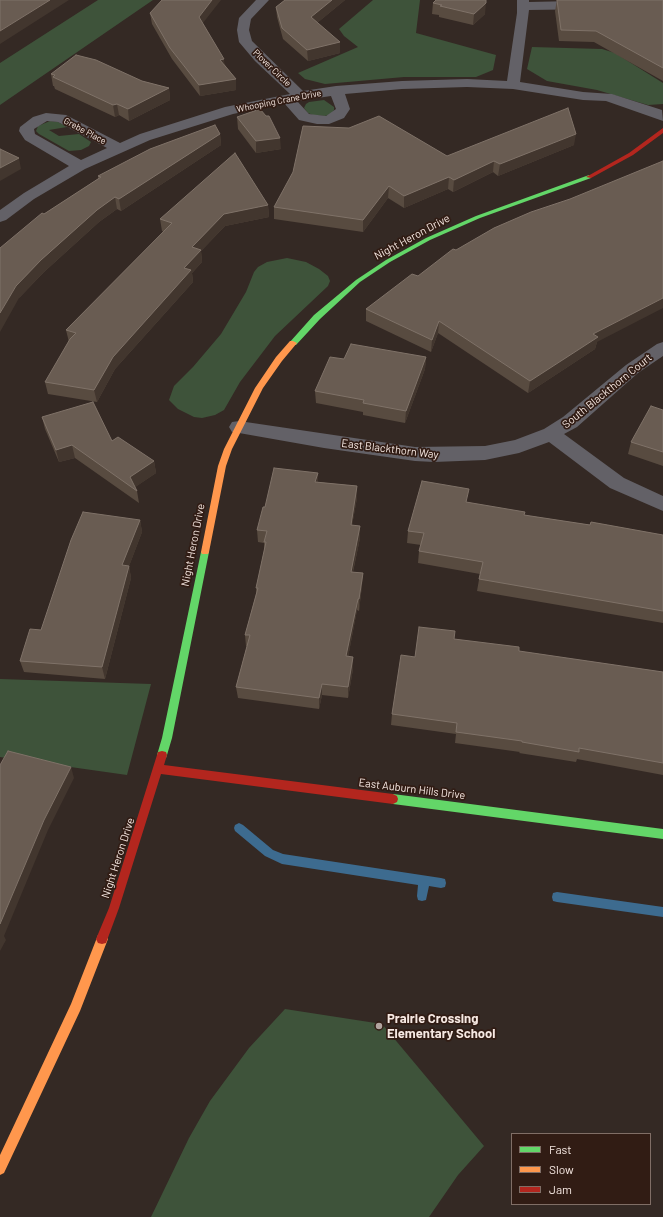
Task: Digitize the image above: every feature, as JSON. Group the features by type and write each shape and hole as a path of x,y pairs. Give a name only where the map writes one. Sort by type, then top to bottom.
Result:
{"street":[{"name":"Plover Circle","path":"262,0 245,18 243,30 246,42 293,97 304,117 317,120 329,120 339,115 343,109 336,90"},
{"path":"513,85 524,3 596,5 610,3 614,0"},
{"name":"Whooping Crane Drive","path":"0,217 30,196 80,166 118,148 195,120 293,97 336,90 442,83 513,85 583,96 607,97 657,112 663,117"},
{"name":"Whooping Crane Drive","path":"583,96 588,102 609,110 645,122 663,123"},
{"name":"Grebe Place","path":"80,166 30,137 26,131 27,127 38,120 50,117 61,118 118,148"},
{"name":"Night Heron Drive","path":"0,1169 54,1058 76,1007 114,908 159,769 179,684 217,484 228,449 259,388 289,348 331,304 373,271 408,250 448,230 478,217 601,172 632,154 663,130"},
{"name":"South Blackthorn Court","path":"551,434 570,422 632,369 663,348"},
{"name":"East Blackthorn Way","path":"239,427 409,454 440,456 493,452 534,442 551,434"},
{"path":"551,434 586,462 617,483 663,504"},
{"name":"East Auburn Hills Drive","path":"159,769 663,834"}],"green space":[{"path":"98,0 153,0 0,105 0,63"},
{"path":"373,0 420,0 416,33 496,55 493,70 476,77 404,77 325,84 305,79 298,73 358,47 344,36 339,29"},
{"path":"532,47 602,49 615,53 663,83 663,104 648,105 597,90 547,81 527,69"},
{"path":"324,100 334,107 331,114 325,116 313,115 308,113 304,108 309,102"},
{"path":"50,121 58,122 67,127 49,130 59,136 79,134 91,142 89,146 81,150 69,151 36,131 38,126"},
{"path":"287,258 306,262 319,269 328,276 330,281 328,286 275,336 240,382 224,410 215,415 202,418 194,417 178,409 169,400 174,386 193,367 221,334 246,292 254,272 258,267 267,262"},
{"path":"0,679 151,684 127,775 0,757"},
{"path":"285,1009 382,1024 484,1146 458,1175 429,1217 151,1217 189,1138 210,1101 249,1048"}],"building":[{"path":"0,0 50,0 0,31"},
{"path":"162,0 212,0 199,17 224,59 220,60 236,79 199,85 170,48 150,13"},
{"path":"285,0 332,0 311,17 340,42 307,50 282,28 276,7"},
{"path":"436,0 486,0 486,3 474,14 440,6 442,5 433,3"},
{"path":"557,0 663,0 663,68 596,31 561,30"},
{"path":"76,55 96,60 142,81 169,88 128,109 117,104 113,105 53,77 55,75 51,74"},
{"path":"568,108 576,134 500,164 494,161 454,180 449,177 404,196 389,186 363,220 274,207 293,172 303,126 349,128 379,116 447,156"},
{"path":"260,109 266,116 269,116 280,138 256,141 237,117"},
{"path":"215,125 220,134 119,199 115,197 97,210 41,260 16,286 0,313 0,248 42,213 44,214 101,177 98,176 150,149"},
{"path":"0,149 19,158 0,168"},
{"path":"235,153 268,205 224,214 192,247 201,250 184,268 191,270 113,357 94,390 45,382 70,339 76,333 66,330 172,223 160,219"},
{"path":"663,161 663,298 593,334 598,337 530,381 439,321 432,340 366,309 412,274 418,276 453,249 456,250 494,228 531,212 570,199"},
{"path":"351,344 426,357 406,411 363,403 364,400 315,391 330,357 344,359"},
{"path":"93,402 112,441 118,437 154,461 130,477 137,491 72,445 56,450 42,417"},
{"path":"651,406 663,410 663,452 631,442"},
{"path":"274,468 318,473 315,482 357,486 351,525 360,526 351,572 363,573 359,599 346,656 353,657 348,687 322,684 319,698 236,687 250,635 245,635 258,588 256,588 266,542 264,542 267,531 257,530 263,507 265,507"},
{"path":"422,481 469,489 466,502 525,512 524,515 590,525 591,522 663,535 663,611 479,579 483,562 419,551 424,533 408,531"},
{"path":"83,512 140,520 122,565 129,566 102,667 20,661 30,629 41,630 71,540"},
{"path":"419,627 455,631 454,639 519,647 519,651 663,672 663,763 579,748 579,752 522,741 456,732 457,723 392,714 401,655 415,657"},
{"path":"8,751 71,767 44,820 0,924 0,765"}],"waterway":[{"path":"239,828 269,853 282,859 441,883"},
{"path":"422,896 424,881"},
{"path":"557,897 663,912"}],"traffic: fast":[{"path":"293,343 317,317 358,281 388,261 428,239 478,217 589,177"},
{"path":"162,755 167,738 205,552"},
{"path":"393,799 663,834"}],"traffic: slow":[{"path":"205,552 222,466 228,449 259,388 279,359 293,343"},
{"path":"0,1169 76,1007 102,939"}],"traffic: jam":[{"path":"589,177 631,154 663,130"},
{"path":"102,939 114,908 162,755"},
{"path":"159,769 393,799"}],"place":[{"name":"Prairie Crossing Elementary School","path":"379,1026"}]}
